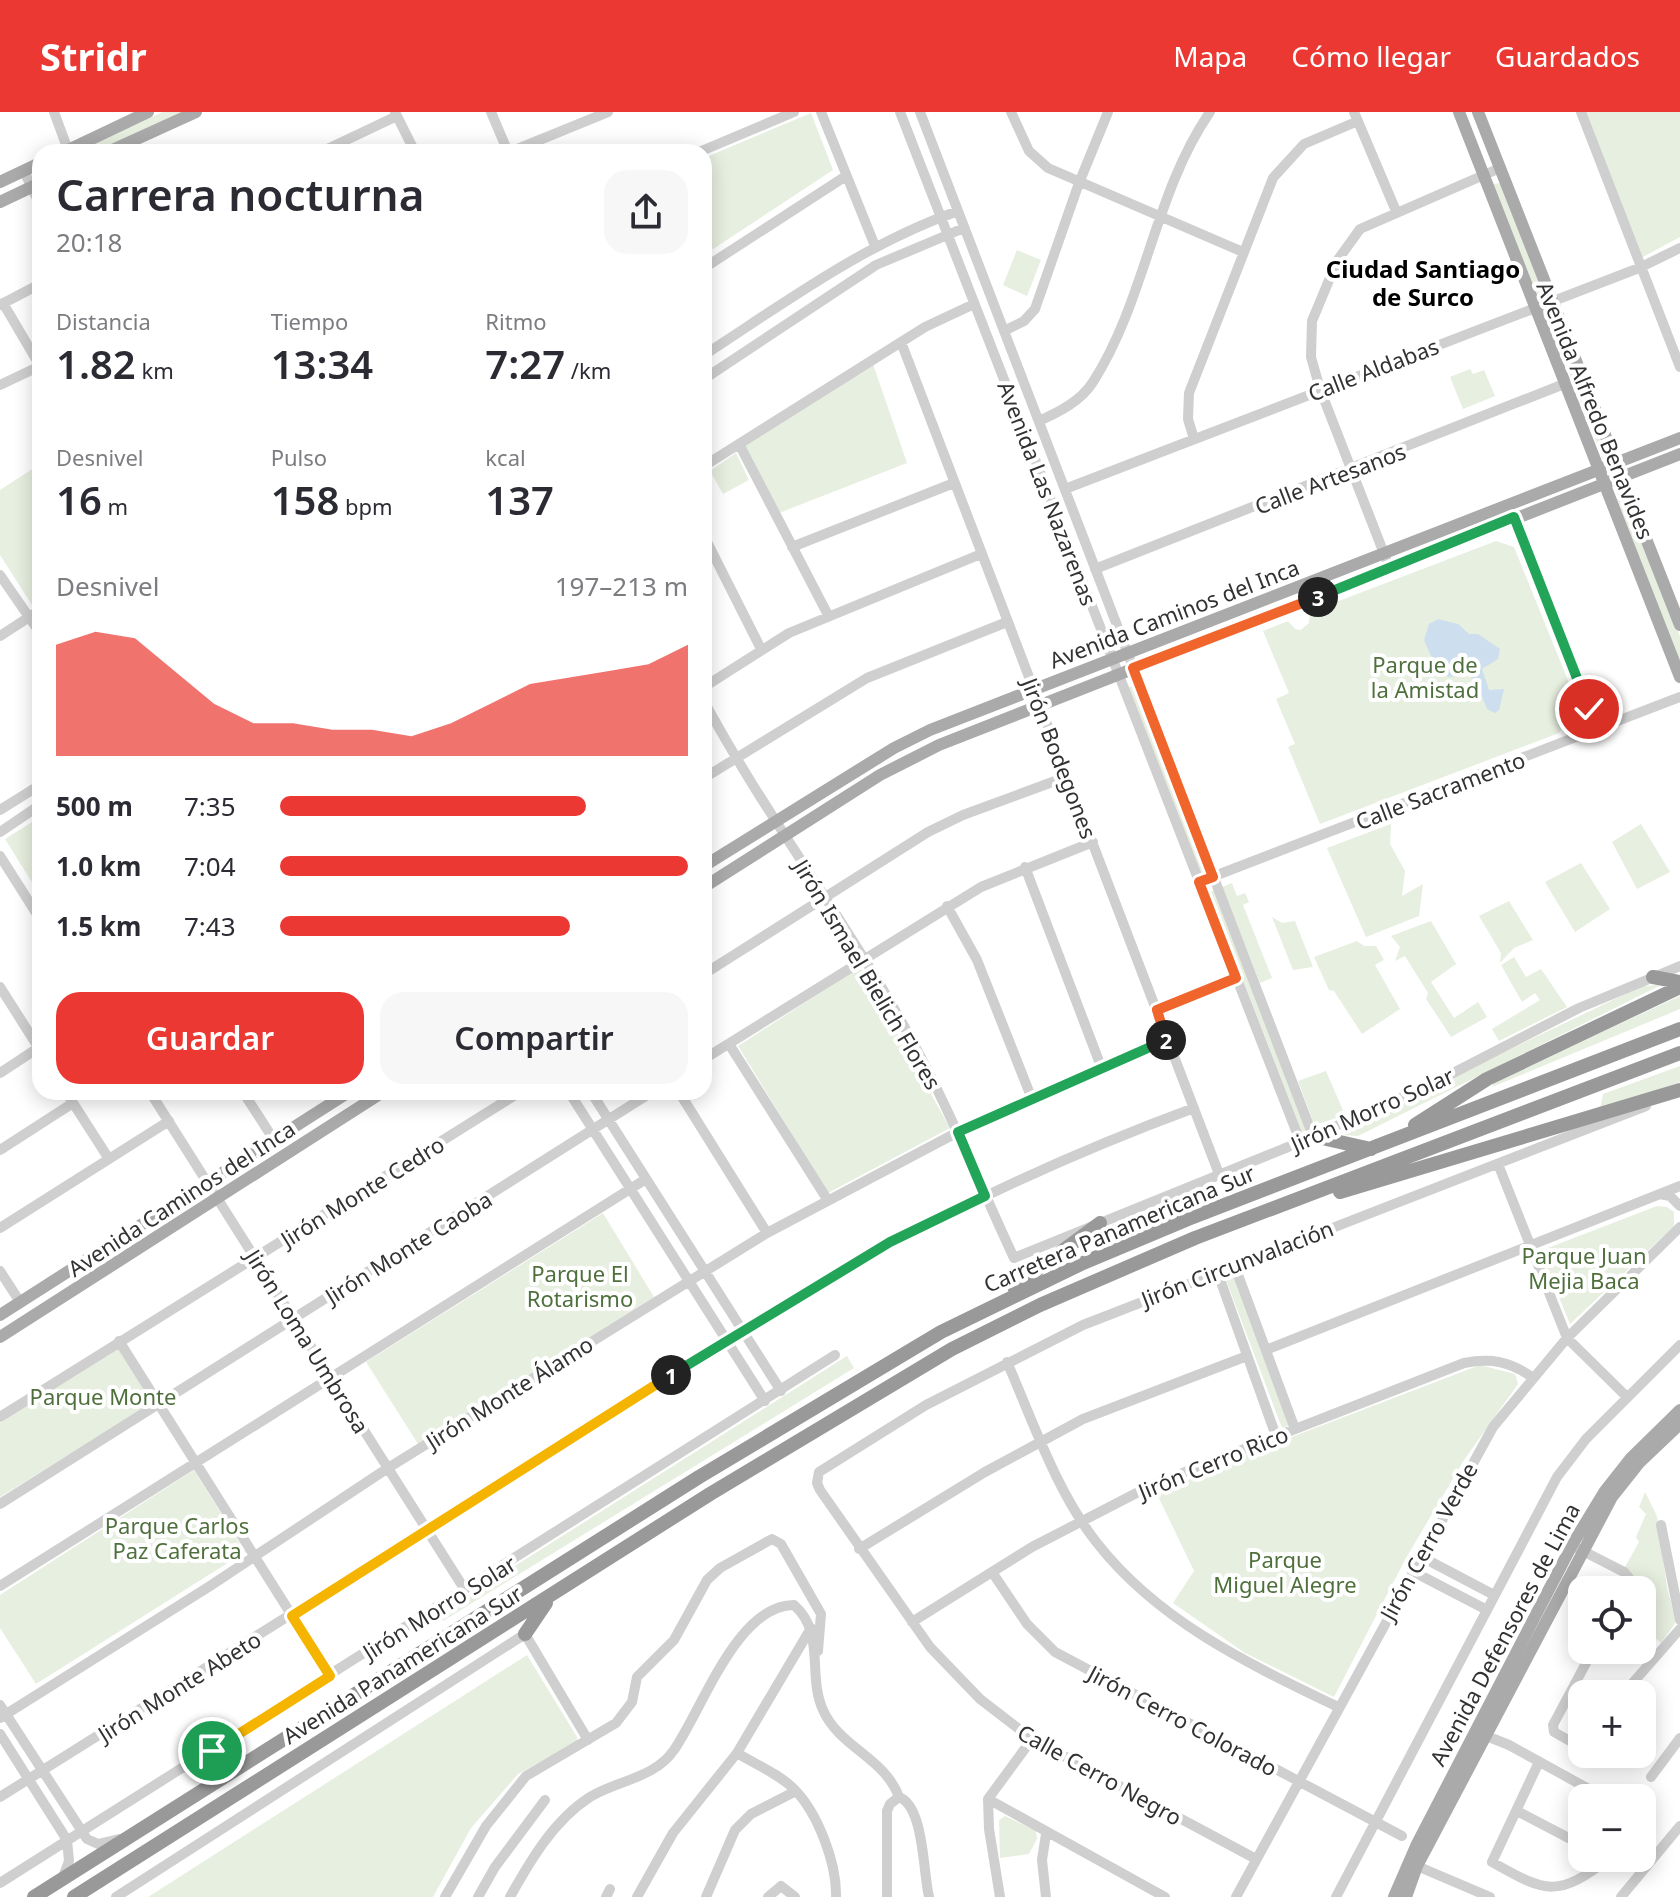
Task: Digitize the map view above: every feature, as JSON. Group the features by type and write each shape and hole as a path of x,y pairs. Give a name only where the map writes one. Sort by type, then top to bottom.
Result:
{"highway":[{"path":"1653,977 1680,984"},
{"path":"1389,1142 1487,1079 1680,984"},
{"name":"Carretera Panamericana Sur","path":"527,1586 841,1390 979,1312 1162,1230 1680,1029"},
{"name":"Carretera Panamericana Sur","path":"551,1596 788,1446 952,1349 1090,1282 1680,1053"},
{"path":"1274,1209 1374,1184 1680,1091"},
{"path":"1306,1139 1371,1149"},
{"path":"979,1312 1100,1223"},
{"name":"Avenida Panamericana Sur","path":"34,1897 527,1586"},
{"path":"525,1634 551,1596"},
{"name":"Avenida Panamericana Sur","path":"74,1897 551,1596"}],"main road":[{"path":"126,144 196,112"},
{"name":"Avenida Alfredo Benavides","path":"1459,112 1680,677"},
{"name":"Avenida Alfredo Benavides","path":"1478,112 1680,625"},
{"path":"80,144 143,113"},
{"path":"0,182 32,169"},
{"path":"0,202 32,187"},
{"name":"Avenida Caminos del Inca","path":"712,882 908,760 1133,668 1390,569 1599,469 1680,438"},
{"name":"Avenida Caminos del Inca","path":"712,861 894,748 1032,689 1384,553 1604,483 1680,454"},
{"name":"Avenida Caminos del Inca","path":"0,1315 274,1140 328,1100"},
{"name":"Avenida Caminos del Inca","path":"0,1337 371,1100"},
{"name":"Avenida Defensores de Lima","path":"1394,1897 1622,1469 1680,1410"},
{"name":"Avenida Defensores de Lima","path":"1578,1548 1639,1463 1680,1424"},
{"name":"Avenida Defensores de Lima","path":"1406,1897 1417,1866 1480,1733"}],"street":[{"path":"54,112 64,144"},
{"path":"491,112 505,144"},
{"path":"529,144 608,112"},
{"path":"712,147 794,112"},
{"path":"821,112 875,246"},
{"name":"Avenida Las Nazarenas","path":"900,112 1236,978 1306,1139"},
{"name":"Avenida Las Nazarenas","path":"920,112 1213,877 1306,1139"},
{"path":"1011,112 1029,151 1048,168 1243,252"},
{"path":"1004,331 1024,321 1035,309 1079,183 1108,112"},
{"path":"1039,421 1064,410 1093,384 1119,328 1181,163 1210,112"},
{"path":"1581,112 1639,268 1676,345 1680,367"},
{"path":"339,144 396,114 411,144"},
{"path":"1194,439 1188,419 1189,393 1273,178 1291,153 1356,116 1396,211"},
{"path":"1390,569 1320,389 1309,339 1337,261 1360,229 1500,168"},
{"path":"712,263 846,176"},
{"path":"712,350 875,246 958,211"},
{"path":"712,374 876,265 964,228"},
{"name":"Calle Aldabas","path":"1065,489 1551,299 1639,268 1680,248"},
{"path":"32,288 2,304 32,353"},
{"path":"712,461 901,342 974,304"},
{"name":"Jirón Bodegones","path":"901,342 1219,1174"},
{"path":"0,385 32,370"},
{"name":"Calle Artesanos","path":"1095,569 1564,384"},
{"path":"739,444 828,615"},
{"path":"792,547 954,483"},
{"path":"1511,511 1597,730"},
{"path":"712,552 761,649"},
{"path":"712,682 761,649 828,615 981,554"},
{"path":"0,575 32,621"},
{"path":"0,636 32,615"},
{"path":"712,773 867,678 1007,622"},
{"name":"Calle Sacramento","path":"1199,882 1680,697"},
{"name":"Jirón Ismael Bielich Flores","path":"712,716 735,758 916,1048 958,1132 1014,1258"},
{"path":"712,969 928,832 963,815 1066,777"},
{"path":"0,810 32,790"},
{"path":"0,832 32,810"},
{"path":"712,1054 947,906 1025,867 1093,842"},
{"path":"0,856 32,906"},
{"path":"1025,867 1102,1069"},
{"path":"947,906 977,960 1032,1099"},
{"name":"Jirón Morro Solar","path":"1014,1258 1428,1086 1579,1008 1680,966"},
{"path":"1157,1010 1236,978"},
{"path":"1,992 32,1038"},
{"name":"Jirón Monte Álamo","path":"2,1712 767,1233 958,1132 1168,1039"},
{"path":"729,1044 827,1199"},
{"path":"0,1073 32,1053"},
{"name":"Jirón Circunvalación","path":"817,1479 830,1463 888,1426 1007,1362 1143,1299 1680,1091"},
{"path":"71,1100 109,1159"},
{"name":"Jirón Loma Umbrosa","path":"155,1100 465,1590"},
{"path":"248,1100 274,1140"},
{"name":"Jirón Monte Cedro","path":"0,1417 507,1100"},
{"path":"574,1100 765,1401"},
{"path":"596,1100 781,1391"},
{"name":"Jirón Monte Caoba","path":"0,1504 639,1100"},
{"path":"684,1100 767,1233"},
{"path":"0,1150 73,1103"},
{"name":"Jirón Monte Abeto","path":"0,1797 742,1330 890,1242 1133,1130 1194,1108"},
{"path":"0,1228 169,1121"},
{"path":"1498,1164 1567,1338 1627,1397"},
{"path":"0,1586 646,1179"},
{"path":"1266,1350 1680,1186"},
{"path":"1660,1194 1670,1196 1680,1206"},
{"name":"Jirón Cerro Verde","path":"1236,1897 1475,1454 1532,1377 1567,1338 1680,1227"},
{"path":"1234,1264 1295,1429"},
{"path":"0,1271 20,1302"},
{"path":"1217,1271 1276,1436"},
{"path":"119,1341 330,1676"},
{"path":"1336,1897 1557,1477 1586,1439 1680,1345"},
{"name":"Jirón Morro Solar","path":"0,1883 835,1355"},
{"path":"859,1549 1041,1441 1152,1390 1247,1356"},
{"name":"Jirón Cerro Rico","path":"912,1622 1081,1521 1189,1468 1464,1363 1482,1360 1508,1362 1532,1377"},
{"path":"1007,1362 1041,1441 1081,1521 1120,1569 1186,1625 1225,1651 1338,1707"},
{"name":"Calle Cerro Negro","path":"817,1479 859,1549 954,1675 1032,1739 1256,1859"},
{"path":"1661,1525 1680,1620"},
{"path":"445,1897 486,1826 521,1781 535,1768 616,1723 628,1709 637,1677 674,1640 707,1580 720,1568 772,1539 781,1544 791,1556 821,1614 816,1660"},
{"path":"1578,1548 1627,1576"},
{"path":"1420,1556 1494,1595"},
{"path":"1412,1571 1487,1610"},
{"name":"Jirón Cerro Colorado","path":"992,1572 1027,1624 1055,1652 1402,1836"},
{"path":"510,1897 529,1863 572,1811 613,1785 664,1763 754,1621 778,1605 794,1605 811,1628 823,1711 842,1735 883,1769 899,1797 912,1806 917,1818 929,1897"},
{"path":"637,1897 673,1833 737,1753 811,1628"},
{"path":"1635,1680 1680,1629"},
{"path":"525,1634 588,1740"},
{"name":"Avenida Panamericana Sur","path":"116,1897 525,1634"},
{"path":"1568,1697 1553,1725 1554,1732 1568,1740"},
{"path":"2,1712 80,1831 98,1844 129,1837"},
{"path":"1480,1733 1579,1784"},
{"path":"0,1734 67,1840 69,1861 63,1879"},
{"path":"1651,1777 1680,1738"},
{"path":"1000,1897 989,1829 988,1799 1032,1739"},
{"path":"737,1753 796,1791 813,1818 832,1865 836,1897"},
{"path":"1539,1762 1492,1862 1548,1893 1564,1892 1594,1872"},
{"path":"706,1897 735,1830 751,1814 796,1791"},
{"path":"887,1897 887,1811 899,1797"},
{"path":"988,1799 1046,1834 1165,1897"},
{"path":"478,1897 495,1867 545,1800"},
{"path":"1517,1811 1568,1838"},
{"path":"1621,1897 1680,1826"},
{"path":"1046,1834 1042,1860 1046,1897"},
{"path":"1417,1866 1490,1897"},
{"path":"768,1897 781,1886 795,1897"}],"green space":[{"path":"163,112 185,112 115,144 92,144"},
{"path":"1584,112 1680,112 1680,237 1641,258"},
{"path":"811,113 833,170 712,250 712,155"},
{"path":"1501,183 1543,294 1536,296 1493,184"},
{"path":"1017,250 1041,260 1027,296 1003,285"},
{"path":"1551,313 1607,457 1603,459 1546,314"},
{"path":"873,364 907,463 779,513 743,445"},
{"path":"1470,369 1473,374 1484,370 1495,396 1463,409 1450,377"},
{"path":"736,453 749,480 723,494 712,470"},
{"path":"32,469 32,605 0,555 0,490"},
{"path":"1622,497 1680,636 1680,665 1617,499"},
{"name":"Parque de la Amistad","path":"1496,541 1514,547 1578,705 1559,733 1320,824 1288,747 1295,744 1276,699 1289,693 1263,631 1288,621 1295,629 1301,630 1309,623 1310,612"},
{"path":"1134,686 1205,872 1200,874 1128,687"},
{"path":"32,822 32,882 5,839"},
{"path":"1391,824 1390,844 1405,871 1402,896 1423,884 1419,916 1366,937 1327,848"},
{"path":"1641,824 1670,872 1637,889 1612,842"},
{"path":"1581,863 1610,909 1575,932 1545,882"},
{"path":"1232,883 1237,896 1245,893 1249,902 1243,905 1272,978 1260,983 1222,887"},
{"path":"1214,890 1307,1130 1302,1132 1209,892"},
{"path":"1509,901 1533,940 1514,948 1500,963 1501,953 1479,916"},
{"path":"1272,917 1282,923 1295,921 1313,967 1293,970"},
{"path":"1431,921 1456,964 1431,982 1454,1018 1478,1002 1487,1017 1451,1037 1426,999 1428,993 1405,956 1395,961 1400,947 1391,936"},
{"path":"1357,941 1364,946 1376,946 1384,960 1375,965 1400,1009 1362,1034 1334,991 1329,990 1314,957"},
{"path":"1514,957 1526,977 1541,969 1567,1007 1499,1041 1492,1029 1540,1000 1535,993 1522,1002 1501,965"},
{"path":"860,967 950,1128 828,1193 738,1046"},
{"path":"1661,985 1358,1136 1344,1135 1346,1128 1642,986"},
{"path":"1680,996 1680,1009 1492,1087 1494,1082"},
{"path":"1680,1066 1680,1082 1600,1109 1603,1094"},
{"path":"1326,1071 1345,1115 1318,1124 1313,1121 1298,1081"},
{"name":"Parque Juan Mejia Baca","path":"1657,1206 1674,1212 1674,1226 1570,1324 1540,1251"},
{"name":"Parque El Rotarismo","path":"603,1213 654,1297 418,1444 366,1362"},
{"path":"1232,1269 1290,1425 1282,1428 1223,1272"},
{"name":"Parque Monte","path":"118,1347 153,1403 0,1497 0,1423"},
{"path":"847,1356 854,1368 443,1621 439,1614"},
{"name":"Parque Miguel Alegre","path":"1480,1365 1515,1374 1518,1384 1464,1460 1406,1558 1334,1697 1245,1653 1173,1603 1194,1571 1157,1494 1229,1461"},
{"name":"Parque Carlos Paz Caferata","path":"194,1470 245,1552 36,1684 0,1628 0,1595"},
{"path":"1645,1492 1657,1516 1667,1587 1676,1622 1661,1643 1656,1639 1656,1576 1629,1576 1625,1567 1639,1542 1636,1537 1646,1514 1639,1507"},
{"path":"527,1655 577,1737 577,1742 518,1774 471,1828 433,1897 148,1897"},
{"path":"1005,1816 1036,1831 1037,1839 1029,1854 1000,1858 999,1820"}],"water":[{"path":"1438,619 1458,624 1469,634 1478,634 1500,649 1498,659 1482,669 1489,690 1504,689 1499,710 1495,713 1487,709 1477,684 1469,675 1449,677 1436,667 1424,640 1429,624"}],"district":[{"name":"Ciudad Santiago de Surco","path":"1423,282"}],"route":[{"path":"212,1751 330,1676 292,1616 809,1289 890,1242 985,1196 958,1132 1168,1039 1157,1010 1236,978 1199,882 1213,877 1133,668 1390,569 1514,517 1589,709"}]}
